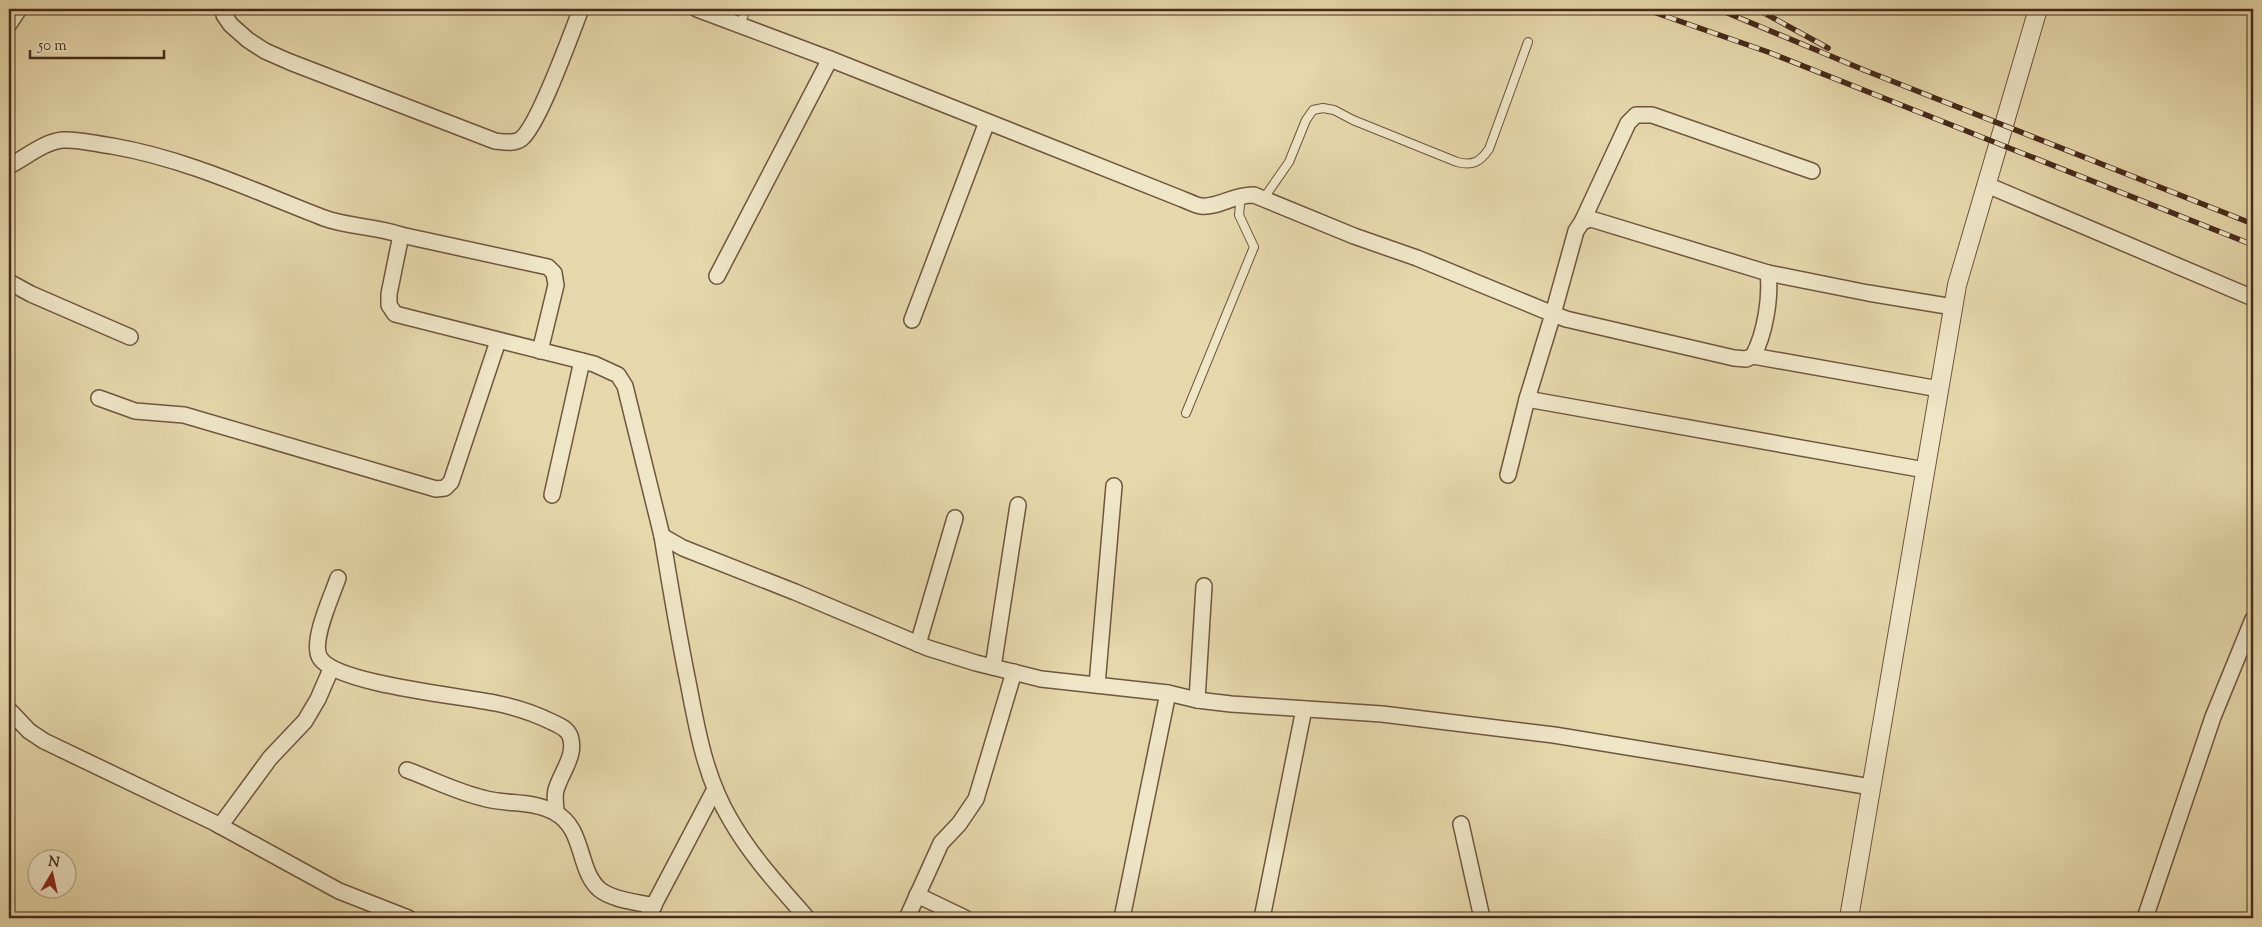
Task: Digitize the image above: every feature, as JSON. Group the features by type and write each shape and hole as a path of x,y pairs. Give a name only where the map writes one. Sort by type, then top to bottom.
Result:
{"street":[{"path":"9,24 19,9"},
{"path":"224,9 224,15 230,25 248,40 290,62 495,141 508,143 521,140 540,111 581,9"},
{"path":"697,9 830,59 1201,206 1241,195 1254,195 1264,198 1354,236 1417,258 1566,319 1734,358 1746,359 1753,356 1939,389"},
{"path":"1849,918 1957,285 2035,11"},
{"path":"717,276 830,59"},
{"path":"1508,475 1527,399 1576,231 1582,222 1628,123 1636,115 1652,115 1812,171"},
{"path":"912,320 987,122"},
{"path":"9,166 50,144 62,140 109,146 168,158 326,218 386,229 401,235 548,267 554,273 556,284 540,351"},
{"path":"1987,185 2253,298"},
{"path":"1582,222 1591,219 1611,224 1768,273 1868,293 1953,307"},
{"path":"401,235 389,294 389,306 394,314 582,361 606,368 618,375 624,386 662,536 672,602 704,758 715,789 729,818 755,858 807,918"},
{"path":"1753,356 1763,333 1770,285 1768,273"},
{"path":"9,282 130,337"},
{"path":"100,398 136,411 184,415 436,489 445,488 451,482 498,341"},
{"path":"552,495 582,361"},
{"path":"1527,399 1924,470"},
{"path":"1097,685 1114,486"},
{"path":"993,667 1018,505"},
{"path":"918,644 955,518"},
{"path":"662,536 683,548 795,592 918,644 993,667 1041,679 1168,693 1196,700 1270,708 1382,714 1554,735 1871,787"},
{"path":"338,578 317,643 320,658 331,669 402,687 516,708 537,714 563,728 570,735 571,747 569,760 556,792 556,812"},
{"path":"1196,700 1204,586"},
{"path":"2145,918 2213,717 2253,619"},
{"path":"220,826 270,758 305,721 318,699 331,669"},
{"path":"907,918 942,843 959,824 976,799 1014,672"},
{"path":"1122,918 1168,693"},
{"path":"1262,918 1304,709"},
{"path":"9,710 29,731 44,741 220,826 339,891 408,918"},
{"path":"408,770 481,798 539,806 556,812 576,835 589,875 600,889 650,912 715,789"},
{"path":"1460,824 1482,918"},
{"path":"917,895 965,918"}],"lane":[{"path":"740,25 746,9"},
{"path":"1264,198 1289,162 1306,120 1313,110 1323,108 1334,110 1353,120 1458,162 1467,165 1476,163 1483,158 1489,149 1528,42"},
{"path":"1186,413 1254,247 1239,215 1241,195"}],"railway":[{"path":"1645,9 1768,52 2253,245"},
{"path":"1718,9 1864,70 2253,224"},
{"path":"1757,9 1828,48"}]}
